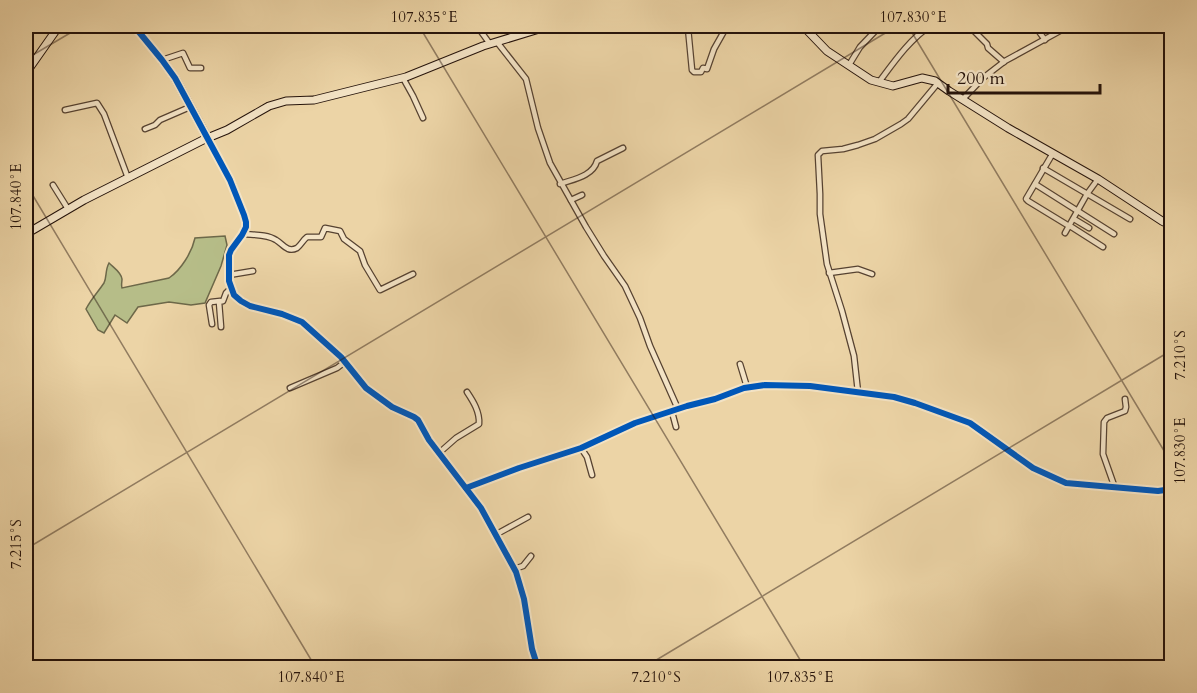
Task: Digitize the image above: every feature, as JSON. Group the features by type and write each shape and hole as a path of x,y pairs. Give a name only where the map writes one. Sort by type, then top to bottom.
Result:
{"main road":[{"path":"26,73 59,26"},
{"path":"134,26 175,78 207,137"},
{"path":"26,234 68,209 207,137 218,135 273,105 286,101 314,100 403,78 493,43 549,26"},
{"path":"803,26 820,45 871,80 893,86 926,78 938,83 1008,128 1098,179 1172,226"}],"street":[{"path":"477,26 522,73 528,84 541,139 550,163 604,256 625,286 678,409"},
{"path":"685,26 688,28 692,70 701,72 703,68 707,69 714,49 727,26"},
{"path":"849,65 860,46 880,26"},
{"path":"879,82 905,49 930,26"},
{"path":"969,26 1004,62"},
{"path":"1035,26 1045,40"},
{"path":"963,99 978,82 1004,62 1069,26"},
{"path":"162,60 183,53 190,68 201,68"},
{"path":"403,78 423,118"},
{"path":"858,392 854,356 829,273 820,213 818,154 875,139 901,124 938,83"},
{"path":"65,110 97,103 104,114 128,178"},
{"path":"145,129 190,107"},
{"path":"207,137 232,185 246,225 243,234 230,253 231,288 237,298 250,306 302,322 345,362 366,388 398,411 416,418 439,453 481,508 514,569 524,599 532,649 538,668"},
{"path":"561,184 591,172 597,161 623,148"},
{"path":"1053,153 1026,199 1102,247"},
{"path":"1043,168 1130,219"},
{"path":"1065,233 1098,179"},
{"path":"1035,184 1114,234"},
{"path":"53,185 68,209"},
{"path":"571,200 582,195"},
{"path":"1074,219 1089,228"},
{"path":"243,234 268,237 277,240 283,247 291,249 300,245 307,237 321,237 325,228 340,231 344,239 360,251 365,265 380,290 413,274"},
{"path":"829,273 858,269 872,274"},
{"path":"229,275 253,271"},
{"path":"212,324 209,304 223,301 231,288"},
{"path":"220,301 221,327"},
{"path":"290,388 337,368 345,362"},
{"path":"740,364 747,387"},
{"path":"466,488 581,448 636,423 747,387 765,385 810,386 894,397 915,403 970,423 1033,468 1066,483 1158,491 1172,489"},
{"path":"439,453 456,438 479,424 480,418 472,399 466,392"},
{"path":"1115,488 1103,454 1104,422 1109,417 1125,411 1125,399"},
{"path":"672,412 676,427"},
{"path":"581,448 587,457 592,475"},
{"path":"495,535 528,517"},
{"path":"514,569 523,566 531,555"}],"green space":[{"path":"225,236 227,245 221,266 205,303 191,305 169,302 138,307 127,323 115,315 104,333 98,330 86,309 104,283 109,263 120,274 122,288 169,278 185,260 195,238"}],"cycle path":[{"path":"134,26 175,78 230,180 244,215 246,227 229,255 229,281 234,295 250,306 302,322 341,357 366,388 392,407 418,420 429,440 481,508 516,572 538,668"},
{"path":"466,488 581,448 635,423 744,388 765,385 810,386 894,397 915,403 970,423 1033,468 1066,483 1158,491 1172,489"}]}
